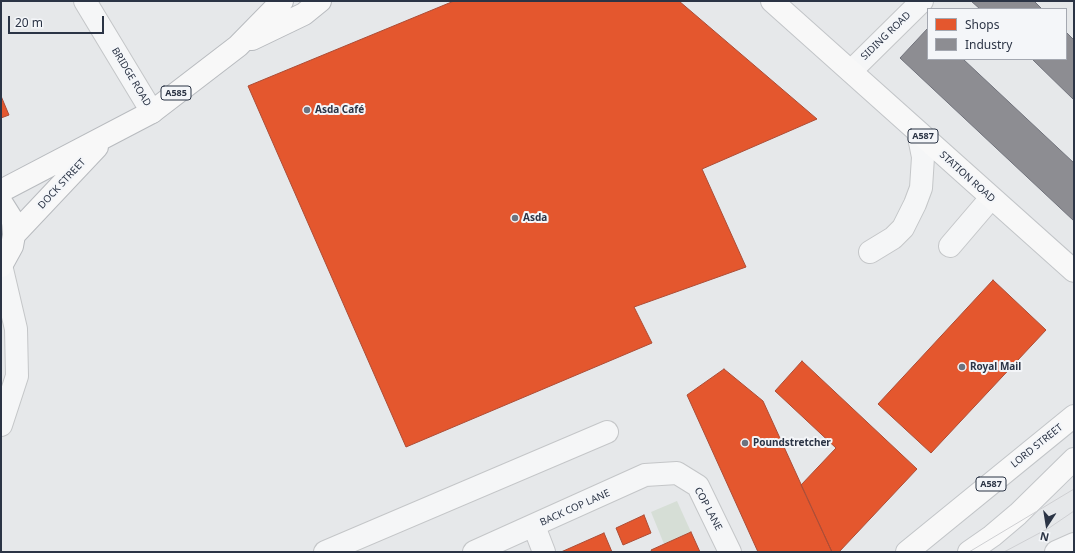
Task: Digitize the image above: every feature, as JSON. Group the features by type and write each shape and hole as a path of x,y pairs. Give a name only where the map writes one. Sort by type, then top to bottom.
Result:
{"main road":[{"name":"DOCK STREET","path":"1,191 152,112 238,46 282,1"},
{"name":"DOCK STREET","path":"238,46 304,14 320,1"},
{"name":"STATION ROAD","path":"772,1 1074,271"},
{"name":"DOCK STREET","path":"14,235 110,133"},
{"path":"1,202 13,221 14,235 12,246 1,266"},
{"name":"LORD STREET","path":"907,552 1074,416"},
{"path":"969,552 1018,514 1074,459"}],"street":[{"name":"BRIDGE ROAD","path":"85,1 152,112"},
{"name":"SIDING ROAD","path":"851,71 922,1"},
{"path":"870,252 894,238 903,228 915,204 921,188 923,157 918,132"},
{"path":"950,246 991,198"},
{"path":"1,266 16,329 17,376 1,425"},
{"path":"1,350 17,376"},
{"path":"325,552 607,432"},
{"name":"BACK COP LANE","path":"474,552 645,475 677,473"},
{"name":"COP LANE","path":"677,473 698,486 730,552"},
{"path":"534,526 544,552"},
{"path":"1056,552 1074,544"}],"shaded area":[{"path":"677,501 691,532 664,544 651,512"}],"building: Shops":[{"name":"Asda","path":"454,1 679,1 817,119 702,169 746,267 634,307 652,343 406,447 248,86"},
{"path":"1,96 9,115 1,118"},
{"name":"Royal Mail","path":"993,280 1046,330 931,453 878,404"},
{"path":"802,361 917,469 839,552 832,552 801,485 836,448 775,391"},
{"name":"Poundstretcher","path":"724,369 763,401 832,552 758,552 687,395"},
{"path":"644,515 651,533 623,545 616,528"},
{"path":"691,532 700,552 652,552 651,550"},
{"path":"604,533 612,552 561,552"}],"building: Industry":[{"path":"971,1 1034,1 1041,8 979,8"},
{"path":"927,29 927,60 964,60 1074,163 1074,221 900,58"},
{"path":"1067,33 1074,40 1074,100 1033,60 1067,60"}],"tram line":[{"path":"969,552 1074,489"},
{"path":"1004,552 1049,528 1074,511"}],"place":[{"name":"Asda Café","path":"307,110"},
{"name":"Asda","path":"515,218"},
{"name":"Royal Mail","path":"962,367"},
{"name":"Poundstretcher","path":"745,443"}]}
